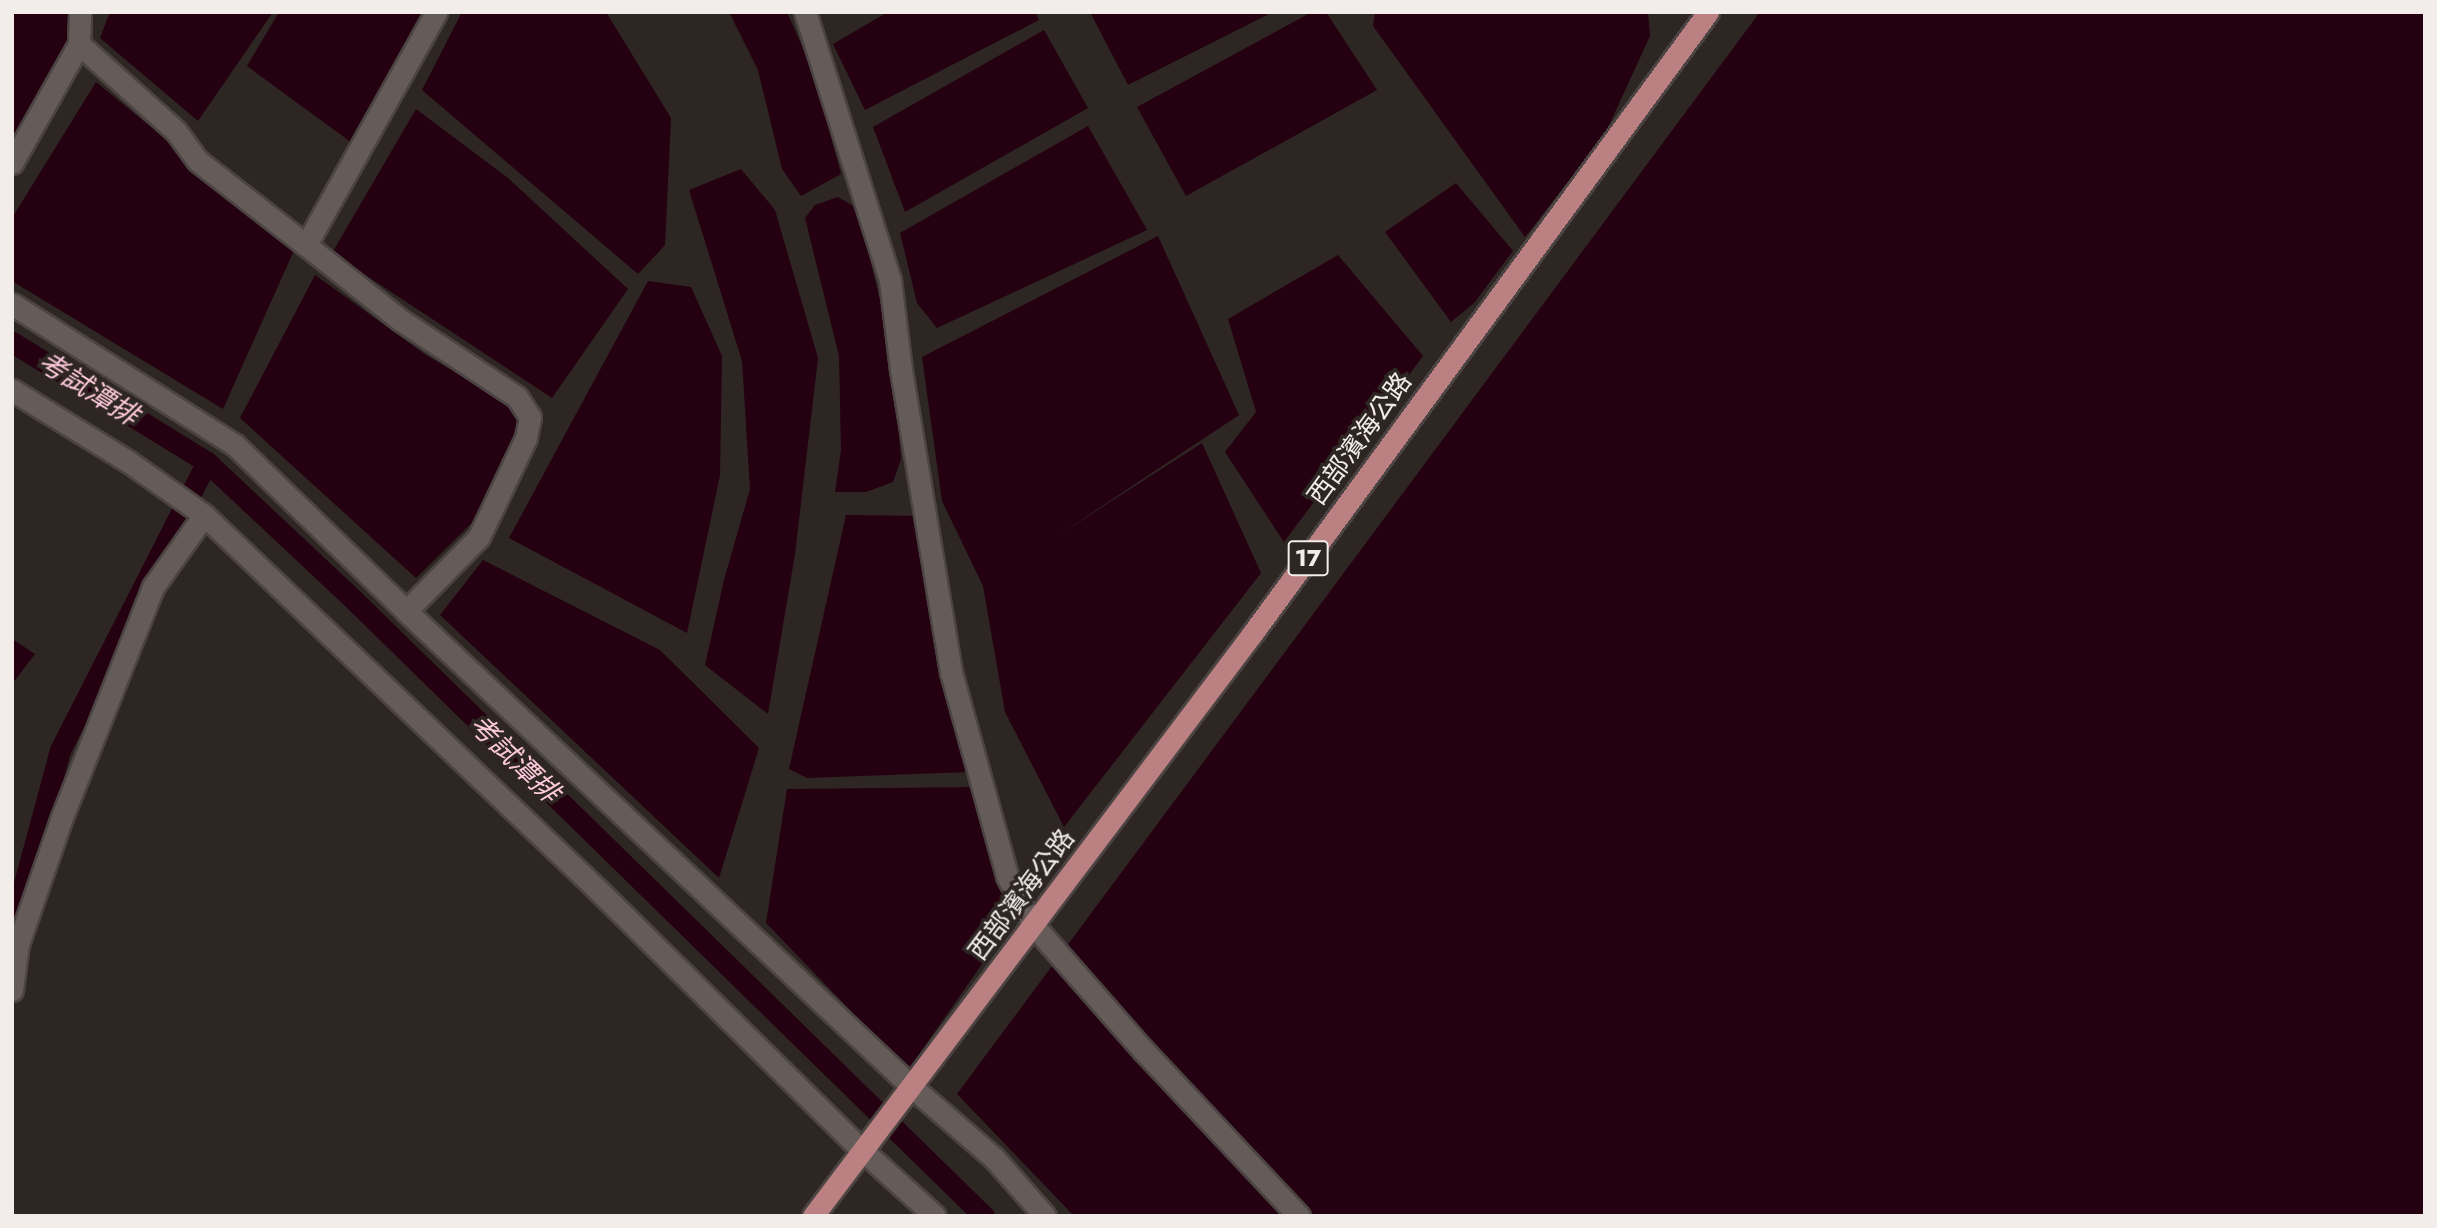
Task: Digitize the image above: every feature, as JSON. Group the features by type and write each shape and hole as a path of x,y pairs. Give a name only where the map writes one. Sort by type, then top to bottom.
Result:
{"main road":[{"name":"西部濱海公路","path":"907,1093 1034,926 1709,12"},
{"name":"17","path":"813,1216 907,1093"}],"lane":[{"path":"12,163 79,44 80,12"},
{"path":"306,245 436,12"},
{"path":"805,12 890,280 901,370 951,671 1007,876 1034,926 1143,1050 1299,1216"},
{"path":"79,44 176,131 198,161 399,319 517,397 530,418 526,438 479,537 406,611"},
{"path":"12,304 235,445 907,1093 994,1158 1045,1216"},
{"path":"12,390 129,462 204,515 866,1145 935,1216"},
{"path":"12,990 18,944 53,842 153,587 204,515"}],"shaded area":[{"path":"12,12 82,12 80,32 12,156"},
{"path":"110,12 273,12 198,121 100,38"},
{"path":"279,12 442,12 363,151 247,66"},
{"path":"462,12 606,12 671,118 665,245 638,274 422,90"},
{"path":"729,12 787,12 814,74 841,174 801,196 782,169 758,70"},
{"path":"888,12 1035,12 1039,20 865,110 833,44"},
{"path":"1090,12 1273,12 1128,85"},
{"path":"1312,12 1326,12 1377,90 1186,196 1137,107"},
{"path":"1375,12 1648,12 1650,36 1605,134 1525,237 1373,26"},
{"path":"1760,12 2425,12 2425,1216 1074,1216 957,1094"},
{"path":"1044,30 1088,108 905,212 873,127"},
{"path":"96,82 296,246 223,409 12,281 12,218"},
{"path":"416,109 508,178 628,289 552,398 332,253"},
{"path":"1088,126 1147,230 937,328 917,303 900,233"},
{"path":"741,169 775,210 818,358 795,554 768,714 705,665 724,580 750,489 742,361 689,190"},
{"path":"1456,183 1513,251 1474,303 1451,322 1385,232"},
{"path":"838,197 858,209 891,346 901,459 893,482 866,492 835,492 841,450 839,356 805,218 815,205"},
{"path":"1158,236 1239,415 1057,536 1202,443 1261,573 1064,827 1005,712 983,586 942,501 922,357"},
{"path":"1338,255 1423,356 1284,542 1225,452 1256,412 1228,319"},
{"path":"315,275 426,355 526,414 492,503 416,578 240,418"},
{"path":"648,281 691,287 722,356 720,475 687,633 509,538"},
{"path":"846,515 927,516 970,772 807,778 789,769"},
{"path":"483,560 660,650 759,748 719,878 440,615"},
{"path":"12,639 35,654 12,684"},
{"path":"982,787 1019,911 908,1070 766,923 787,789"}],"waterway":[{"name":"考試潭排","path":"12,342 207,462 355,601 984,1216"},
{"path":"12,928 60,750 207,462"}]}
